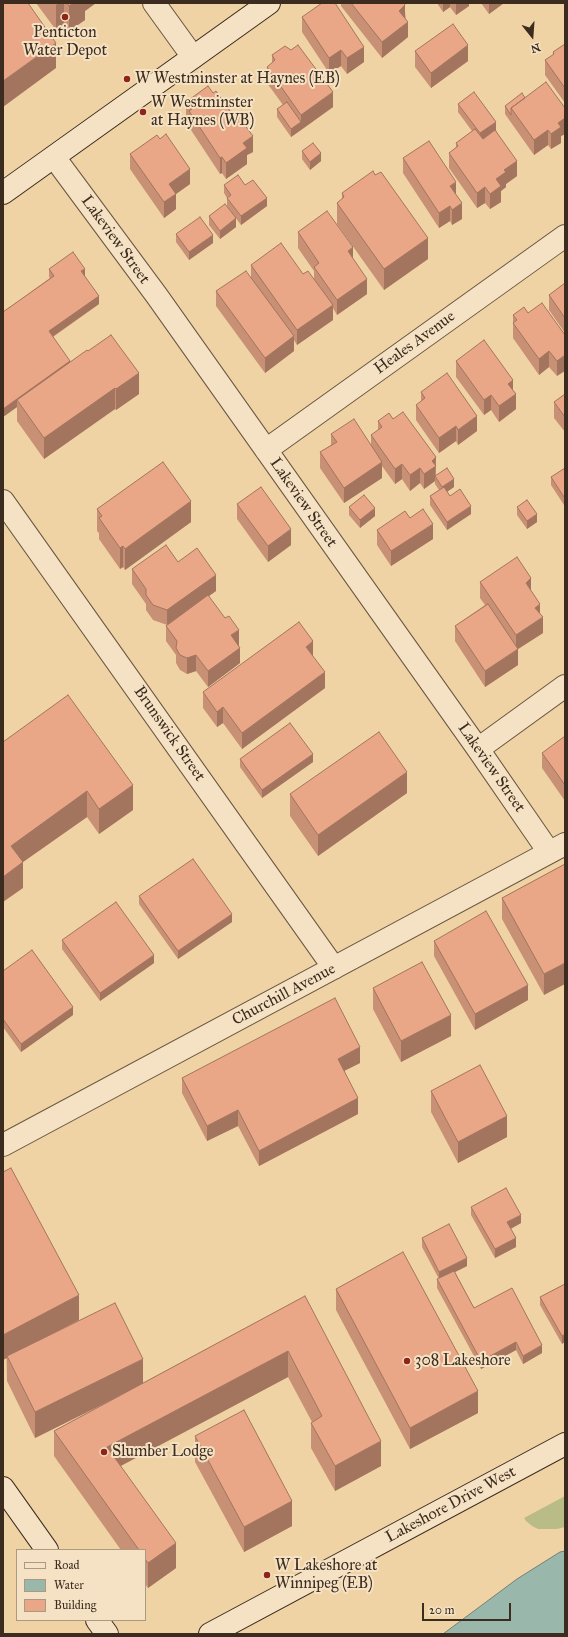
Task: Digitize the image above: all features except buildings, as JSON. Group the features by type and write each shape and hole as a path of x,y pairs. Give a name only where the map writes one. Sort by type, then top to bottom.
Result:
{"street":[{"path":"154,3 193,57"},
{"path":"3,193 269,3"},
{"name":"Lakeview Street","path":"54,157 157,296 478,749 557,848"},
{"name":"Heales Avenue","path":"266,450 565,236"},
{"name":"Brunswick Street","path":"3,501 334,968"},
{"path":"478,749 565,686"},
{"name":"Churchill Avenue","path":"3,1145 557,848"},
{"name":"Lakeshore Drive West","path":"210,1634 565,1444"},
{"path":"3,1488 46,1549"},
{"path":"98,1621 107,1634"}],"green space":[{"path":"565,1496 565,1527 557,1529 538,1529 532,1526 524,1518"}],"water":[{"path":"565,1551 565,1634 443,1634 517,1579 560,1552"}],"place":[{"name":"Penticton Water Depot","path":"65,17"},
{"name":"W Westminster at Haynes (EB)","path":"127,79"},
{"name":"W Westminster at Haynes (WB)","path":"143,112"},
{"name":"308 Lakeshore","path":"407,1361"},
{"name":"Slumber Lodge","path":"104,1452"},
{"name":"W Lakeshore at Winnipeg (EB)","path":"267,1575"}]}
